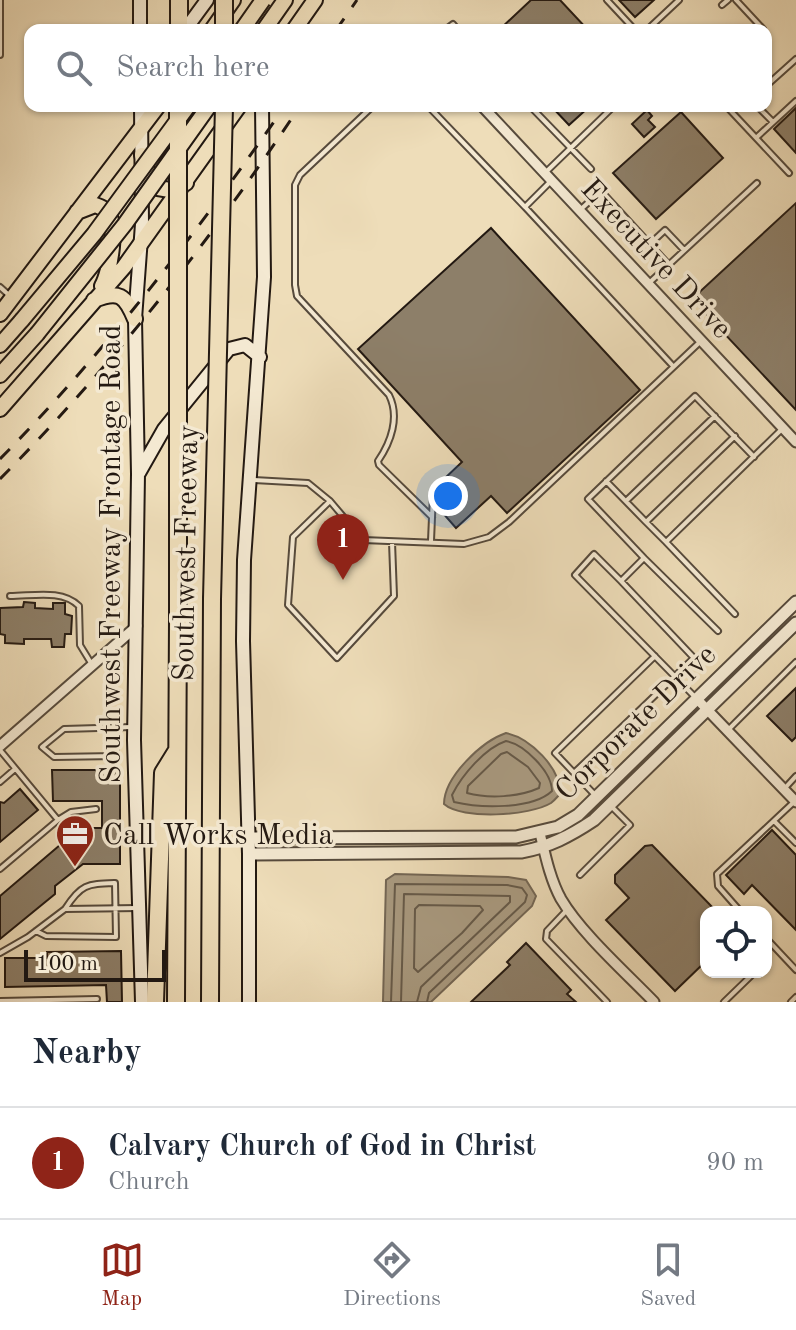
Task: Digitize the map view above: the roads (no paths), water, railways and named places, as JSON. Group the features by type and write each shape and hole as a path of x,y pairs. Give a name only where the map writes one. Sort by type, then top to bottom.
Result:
{"highway":[{"path":"179,0 179,24"},
{"path":"218,24 224,0"},
{"path":"220,24 233,0"},
{"path":"248,24 262,0"},
{"path":"267,24 285,0"},
{"path":"298,24 315,0"},
{"path":"0,314 154,112"},
{"name":"Southwest Freeway","path":"176,1002 178,112"},
{"path":"0,345 94,234 184,112"},
{"path":"0,375 125,224 205,112"},
{"name":"Southwest Freeway","path":"210,1002 212,599 224,112"},
{"path":"0,409 141,244 235,112"},
{"path":"142,155 149,176 158,188 170,190 187,182"},
{"path":"76,212 95,205 106,209 113,221 107,277 93,300"},
{"path":"93,300 108,294 117,295 127,300 135,319"},
{"path":"155,1002 163,773 177,751"}],"main road":[{"path":"140,0 140,24"},
{"path":"189,24 207,0"},
{"path":"262,0 262,24"},
{"name":"Southwest Freeway Frontage Road","path":"141,112 141,244 135,319 138,474 134,727 142,1002"},
{"path":"249,1002 244,560 264,277 262,112"},
{"path":"138,474 164,429 229,349 245,345 260,357"}],"street":[{"name":"Executive Drive","path":"488,112 796,442"},
{"name":"Corporate Drive","path":"249,838 516,837 558,827 597,798 796,602"},
{"name":"Corporate Drive","path":"249,854 521,852 544,848 571,836 594,820 796,623"},
{"path":"0,748 137,626"},
{"path":"696,698 795,802"},
{"path":"540,833 561,899 648,1000"}],"lane":[{"path":"0,0 0,55"},
{"path":"607,0 629,24"},
{"path":"653,24 679,0"},
{"path":"722,5 728,0"},
{"path":"736,0 758,24"},
{"path":"772,81 795,62"},
{"path":"756,138 796,101"},
{"path":"367,112 300,175 295,185 295,285 297,296 389,395 394,405 394,418 390,443 378,461 379,465 432,517"},
{"path":"434,112 673,366"},
{"path":"536,112 591,169"},
{"path":"525,207 570,148 608,112"},
{"path":"732,112 789,173"},
{"path":"763,112 773,122"},
{"path":"648,284 757,183"},
{"path":"580,210 601,191 669,265"},
{"path":"650,244 665,230 684,250"},
{"path":"0,287 13,297"},
{"path":"250,480 308,483 330,501 363,540 464,544 489,537 509,522 701,341"},
{"path":"718,631 588,499 695,396 754,457"},
{"path":"626,501 715,416"},
{"path":"666,542 783,428"},
{"path":"646,522 735,436"},
{"path":"606,481 735,614"},
{"path":"431,541 433,494"},
{"path":"330,501 293,537 288,605 337,658 394,596 392,542"},
{"path":"574,773 674,676 694,658 594,554 575,575 674,676 696,698"},
{"path":"621,581 644,558"},
{"path":"10,596 56,595 71,598 79,606 80,645 93,665"},
{"path":"597,798 555,753 655,656"},
{"path":"727,731 796,662"},
{"path":"116,727 116,756 54,757 42,747 64,729 116,727 134,727"},
{"path":"0,748 58,820"},
{"path":"0,782 15,769"},
{"path":"783,789 796,776"},
{"path":"736,906 718,886 717,874 795,802"},
{"path":"580,875 630,825 610,805"},
{"path":"0,869 58,820 71,812 96,809"},
{"path":"774,821 796,843"},
{"path":"0,953 65,909 74,895 87,884 115,883 116,937 46,936 36,931"},
{"path":"65,909 141,908"},
{"path":"568,908 547,931 546,939 607,1002"},
{"path":"772,944 796,970"},
{"path":"724,1002 749,978"},
{"path":"791,1002 796,997"},
{"path":"0,1001 97,999"}],"water":[{"path":"506,733 525,741 550,765 560,794 551,803 513,813 480,814 453,809 444,804 450,783 466,761 496,737"},
{"path":"395,874 508,877 526,880 536,896 532,906 431,1002 383,1002 386,880"}],"railway":[{"path":"340,24 357,0"},
{"path":"0,459 77,375 150,288 281,112"},
{"path":"0,479 82,391 159,300 296,112"}],"place":[{"name":"Calvary Church of God in Christ","path":"343,580"},
{"name":"Call Works Media","path":"75,868"}]}
